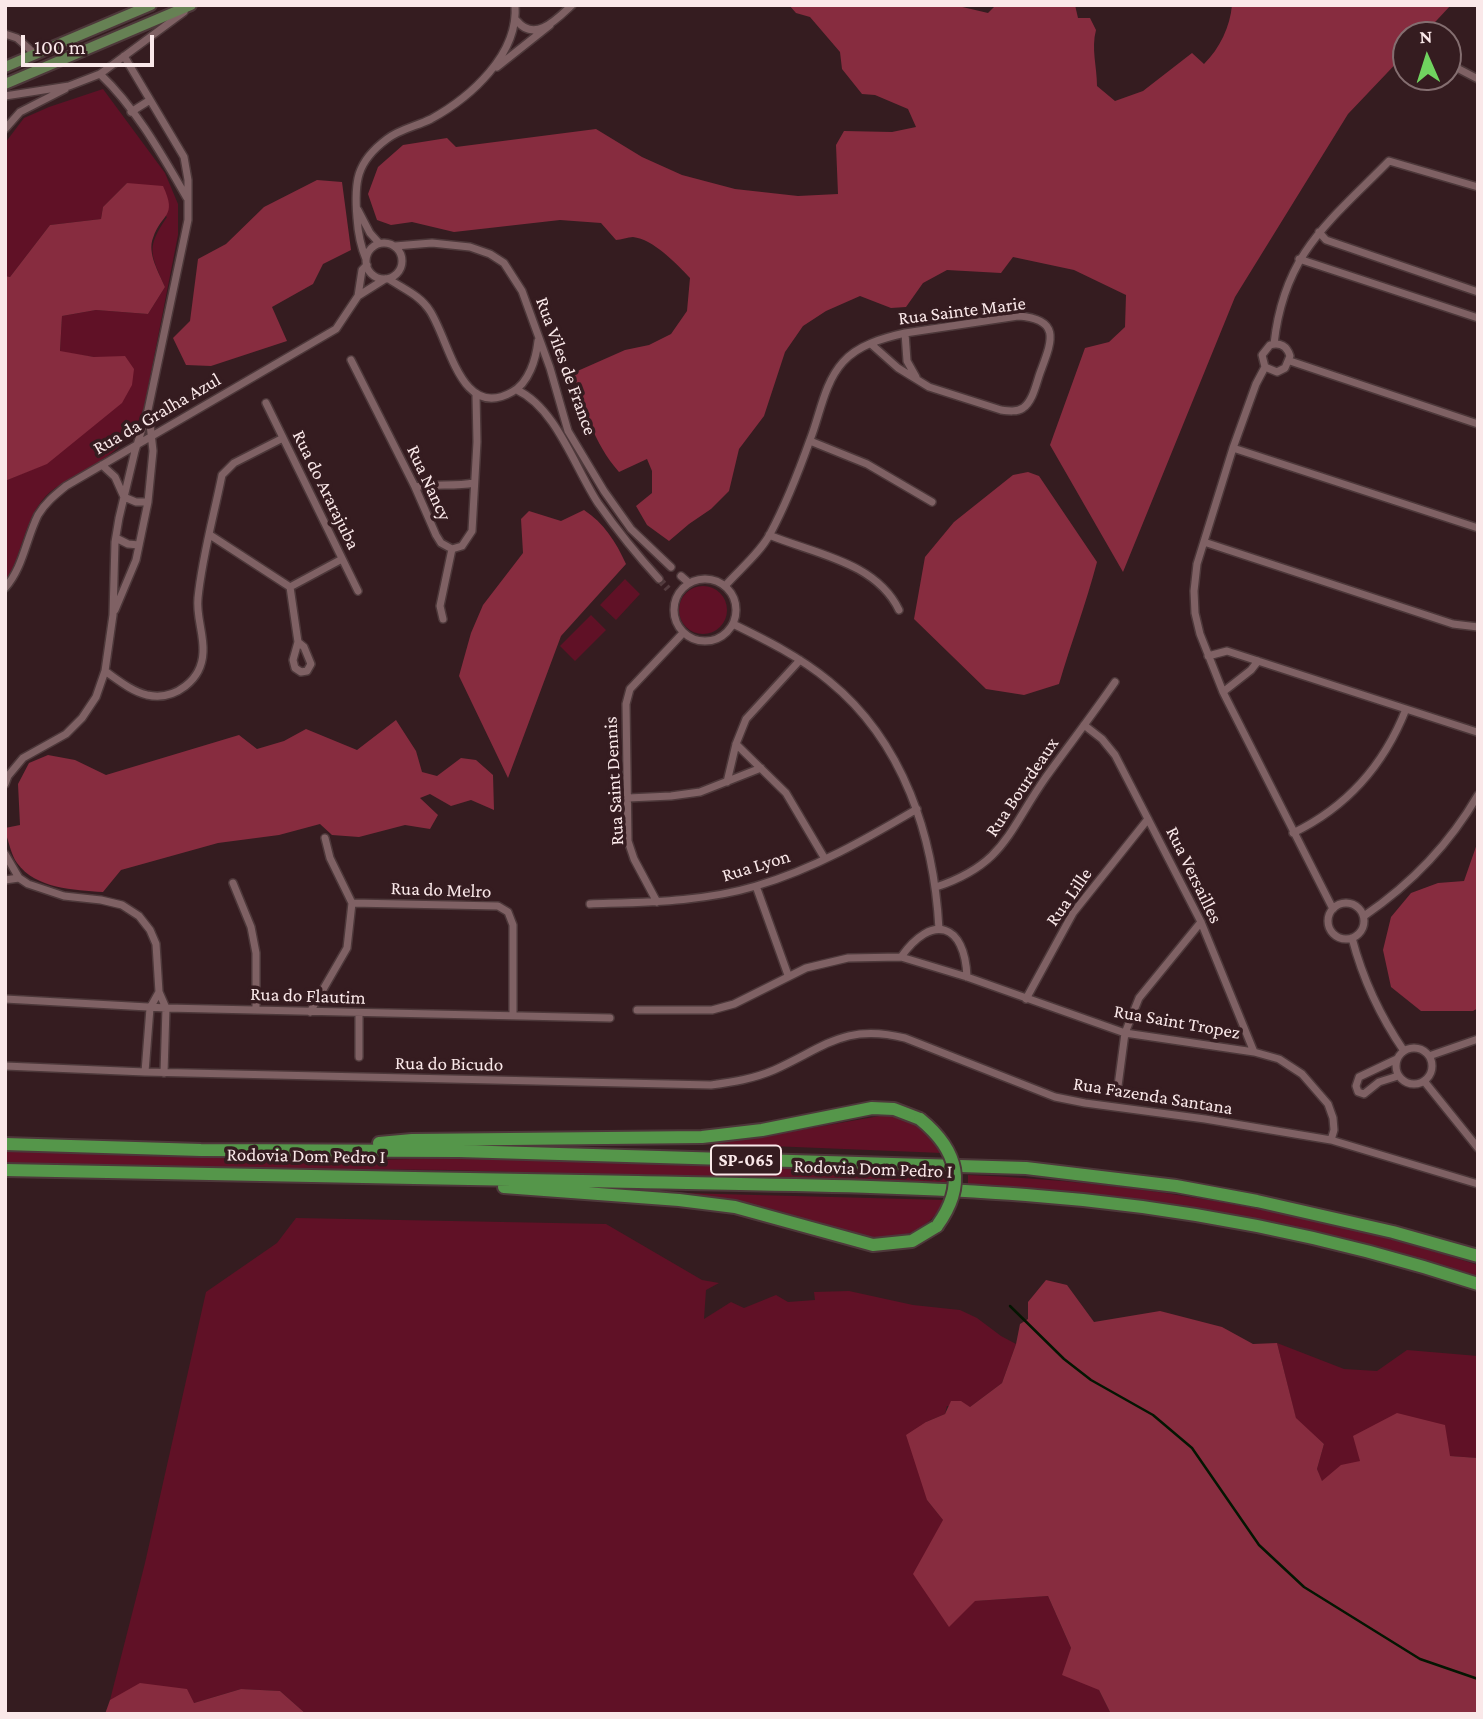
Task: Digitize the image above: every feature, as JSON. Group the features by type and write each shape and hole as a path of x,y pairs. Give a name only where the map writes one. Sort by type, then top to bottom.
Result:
{"highway":[{"path":"296,1150 412,1140 702,1137 762,1130 872,1108 894,1109 920,1119 942,1140 954,1168 954,1196 937,1226 912,1241 873,1245 763,1214 709,1203 378,1177"},
{"name":"Rodovia Dom Pedro I","path":"5,1144 111,1148 472,1151 1052,1171 1176,1186 1257,1201 1367,1225 1478,1256"},
{"name":"Rodovia Dom Pedro I","path":"5,1170 746,1184 1028,1195 1111,1204 1268,1229 1382,1256 1478,1284"}],"main road":[{"path":"5,67 151,5"},
{"path":"5,84 192,5"}],"street":[{"path":"5,129 20,112 69,86 100,74 192,5"},
{"path":"491,72 507,48 517,21 515,5"},
{"path":"538,336 537,353 531,370 517,390 490,400 476,395 462,380 430,311 415,294 387,279 374,276 359,243 355,186 372,151 390,136 432,119 572,5"},
{"path":"517,21 528,30 536,31 550,25"},
{"path":"5,34 18,38 35,54"},
{"path":"5,784 23,758 66,734 82,718 96,696 105,671 113,615 116,538 124,497 148,411 188,220 184,157 124,56"},
{"path":"1462,71 1478,79"},
{"path":"100,74 111,84 153,142 187,198"},
{"path":"5,96 69,86"},
{"path":"131,112 150,100"},
{"path":"1274,344 1281,303 1299,259 1319,232 1388,161 1478,187"},
{"path":"356,206 370,233 379,243 395,246 401,254 401,269 387,279"},
{"path":"1319,232 1326,240 1478,292"},
{"path":"366,262 370,249 379,243"},
{"name":"Rua Viles de France","path":"395,246 432,243 470,247 504,263 522,291 568,431 604,491 631,528 671,567"},
{"path":"1299,259 1478,318"},
{"name":"Rua da Gralha Azul","path":"5,588 18,568 39,514 50,499 66,486 138,442 336,329 358,296 366,262"},
{"name":"Rua da Gralha Azul","path":"358,296 387,279"},
{"name":"Rua Sainte Marie","path":"725,586 769,535 810,441 832,377 844,361 871,344 905,333 1018,316 1036,317 1047,326 1052,341 1030,400 1022,408 1012,411 929,387 898,368 871,344"},
{"path":"905,333 907,361 918,381"},
{"path":"1290,360 1286,348 1274,344 1266,347 1262,355 1265,367 1251,397 1204,542 1196,572 1194,601 1200,634 1223,692 1333,909"},
{"name":"Rua Nancy","path":"351,360 436,535 441,543 452,549"},
{"path":"1265,367 1278,372 1285,368 1290,360"},
{"path":"1290,360 1478,424"},
{"name":"Rua Viles de France","path":"517,390 535,402 547,415 597,500 627,544 659,579"},
{"path":"443,620 440,606 452,549 462,547 472,531 476,395"},
{"name":"Rua do Ararajuba","path":"266,403 358,591"},
{"path":"113,615 136,560 148,502 153,451 148,411"},
{"path":"105,671 132,690 147,695 163,696 190,683 199,669 204,652 198,600 222,475 234,463 283,438"},
{"path":"810,441 867,464 932,502"},
{"path":"1233,449 1478,528"},
{"path":"102,465 116,477 124,497 136,502 148,502"},
{"path":"415,487 474,483"},
{"path":"209,535 290,587 298,642"},
{"path":"769,535 852,565 875,580 891,595 899,610"},
{"path":"116,538 138,545"},
{"path":"1204,542 1453,624 1478,627"},
{"path":"290,587 342,559"},
{"path":"681,576 689,583"},
{"path":"707,579 725,586 735,604 733,624 724,635 710,641 695,640 683,633 673,612 676,597 689,583 707,579"},
{"path":"668,589 676,597"},
{"path":"733,624 800,660 829,681 855,705 893,756 917,809 929,848 936,887 939,929"},
{"name":"Rua Saint Dennis","path":"657,902 634,859 628,841 626,704 630,689 683,633"},
{"path":"1209,656 1227,651 1477,731 1478,742"},
{"path":"727,782 736,744 746,719 800,660"},
{"path":"1223,692 1258,661"},
{"name":"Rua Bourdeaux","path":"936,887 962,878 980,866 1006,842 1044,780 1115,682"},
{"path":"1293,833 1332,811 1365,780 1389,747 1406,709"},
{"name":"Rua Versailles","path":"1084,724 1102,739 1115,755 1201,922 1255,1052"},
{"path":"736,744 786,793 825,859"},
{"path":"628,798 700,792 761,768"},
{"path":"1364,916 1399,890 1430,860 1458,827 1478,795"},
{"name":"Rua Lyon","path":"590,904 657,902 756,886 853,847 917,809"},
{"name":"Rua Lille","path":"1026,999 1073,913 1148,819"},
{"path":"310,1012 346,948 352,903 330,858 325,838"},
{"path":"5,854 19,878"},
{"path":"5,880 19,878 54,894 122,905 139,916 150,930 156,944 159,992 166,1008 164,1073"},
{"path":"233,883 251,927 256,953 256,1010"},
{"path":"756,886 788,975"},
{"name":"Rua do Melro","path":"352,903 498,906 508,912 513,925 513,1015"},
{"path":"1341,904 1359,908 1364,916 1363,930 1352,939 1338,937 1331,931 1329,917 1333,909 1341,904"},
{"path":"1118,1086 1125,1033 1139,998 1201,922"},
{"path":"901,957 923,932 939,929 950,933 959,942 966,955 967,977"},
{"path":"1352,939 1374,1001 1404,1051"},
{"name":"Rua Saint Tropez","path":"637,1010 712,1010 734,1004 806,968 848,958 901,957 967,977 1125,1033 1255,1052 1279,1059 1302,1074 1328,1104 1334,1118 1331,1140"},
{"path":"145,1072 150,1008 159,992"},
{"name":"Rua do Flautim","path":"5,999 150,1008 610,1018"},
{"path":"359,1014 359,1056"},
{"name":"Rua do Bicudo","path":"5,1066 164,1073 710,1085 745,1080 764,1073 828,1041 853,1034 881,1032"},
{"name":"Rua Fazenda Santana","path":"881,1032 905,1038 1055,1097 1331,1140 1478,1184"},
{"path":"1429,1056 1478,1038"},
{"path":"1397,1059 1398,1076 1410,1084 1423,1081 1432,1070 1429,1056 1418,1048 1404,1051 1397,1059 1359,1077 1356,1086 1358,1092 1364,1094 1379,1082 1398,1076"},
{"path":"1423,1081 1478,1148"}],"shaded area":[{"path":"789,5 954,5 988,13 996,5 1075,5 1078,18 1090,18 1096,30 1094,51 1097,86 1115,101 1143,91 1192,53 1204,64 1223,37 1232,5 1451,5 1436,21 1392,21 1392,68 1348,114 1235,297 1123,572 1050,445 1085,348 1109,342 1125,327 1126,295 1074,270 1013,257 1001,273 947,270 923,283 906,307 891,308 860,296 826,311 803,326 785,352 764,416 739,449 729,491 711,509 669,541 647,525 636,506 652,493 652,471 647,459 619,472 596,437 573,373 625,350 649,345 671,334 687,311 690,278 649,242 633,237 616,240 601,223 560,220 454,232 412,222 391,225 377,220 368,194 378,167 403,145 447,138 456,147 596,129 642,157 682,175 735,189 798,196 838,194 836,145 844,131 892,132 916,127 908,109 875,95 862,94 842,69 840,52 810,17 796,13"},
{"path":"103,89 165,173 178,204 178,235 144,408 132,432 116,450 50,492 41,501 5,583 5,481 47,463 72,442 125,357 94,357 60,352 62,316 96,310 148,314 165,287 152,251 156,236 167,217 127,183 103,207 101,219 50,225 10,277 5,276 5,143 24,118"},
{"path":"317,180 342,182 351,250 323,264 313,284 272,307 287,341 211,366 186,365 173,338 190,321 198,259 226,244 264,207"},
{"path":"127,183 163,186 167,196 169,210 156,230 152,244 154,263 165,287 148,314 96,310 62,316 60,351 94,357 125,356 134,369 132,385 122,403 47,464 5,481 5,276 10,277 50,225 101,219 103,207"},
{"path":"1028,472 1039,476 1097,562 1059,684 1024,695 986,689 914,619 925,557 954,522 1013,475"},
{"path":"584,510 609,534 626,564 561,636 508,778 459,676 471,633 483,605 523,553 521,519 529,511 561,521"},
{"path":"625,579 640,594 616,620 600,605"},
{"path":"703,586 720,593 727,610 720,627 703,634 686,627 679,610 686,593"},
{"path":"591,615 606,630 575,661 560,646"},
{"path":"396,720 416,751 422,772 437,776 461,758 476,760 493,775 494,810 471,800 451,806 430,794 420,798 438,815 430,829 405,825 359,837 332,835 320,824 279,835 218,843 121,870 103,892 56,887 34,878 15,860 5,832 5,828 20,825 18,784 29,763 48,755 75,760 106,775 239,735 257,749 284,741 306,729 357,750"},
{"path":"1478,841 1478,1008 1473,1011 1421,1011 1391,987 1383,950 1391,917 1411,893 1438,883 1464,881"},
{"path":"885,1115 903,1119 918,1127 942,1153 722,1144 686,1145 683,1142 766,1136"},
{"path":"5,1151 371,1160 448,1158 948,1172 948,1185 447,1170 122,1167 5,1163"},
{"path":"968,1175 1162,1193 1289,1215 1416,1246 1478,1265 1478,1278 1364,1245 968,1186"},
{"path":"681,1193 945,1200 930,1221 911,1232 891,1237 845,1232 764,1207"},
{"path":"296,1218 606,1224 702,1280 719,1283 706,1290 704,1319 731,1302 744,1308 776,1295 788,1302 815,1300 814,1292 849,1291 913,1305 960,1310 977,1318 1016,1344 1002,1383 970,1407 947,1406 945,1414 926,1422 927,1500 943,1520 974,1601 1048,1596 1071,1648 1099,1690 1111,1714 306,1714 280,1691 241,1689 194,1703 110,1700 145,1563 206,1292 277,1243"},
{"path":"1046,1280 1067,1285 1094,1322 1160,1311 1222,1327 1253,1344 1277,1343 1296,1418 1324,1444 1317,1469 1322,1481 1341,1465 1360,1461 1353,1436 1397,1413 1445,1425 1450,1456 1478,1458 1478,1714 1111,1714 1099,1690 1062,1675 1071,1648 1048,1596 975,1601 949,1627 913,1574 943,1520 927,1500 906,1435 945,1414 951,1401 961,1401 970,1407 1002,1383 1020,1324 1028,1319 1028,1302"},
{"path":"1277,1343 1344,1369 1377,1371 1407,1350 1478,1356 1478,1458 1450,1456 1360,1461 1322,1482 1317,1469 1324,1444 1296,1419"},
{"path":"140,1683 187,1689 194,1703 241,1689 280,1691 306,1714 105,1714 110,1700"}],"waterway":[{"path":"1010,1306 1064,1359 1091,1380 1153,1415 1192,1448 1259,1545 1304,1587 1420,1659 1478,1679"}],"tunnel":[{"path":"659,579 668,589"}]}
